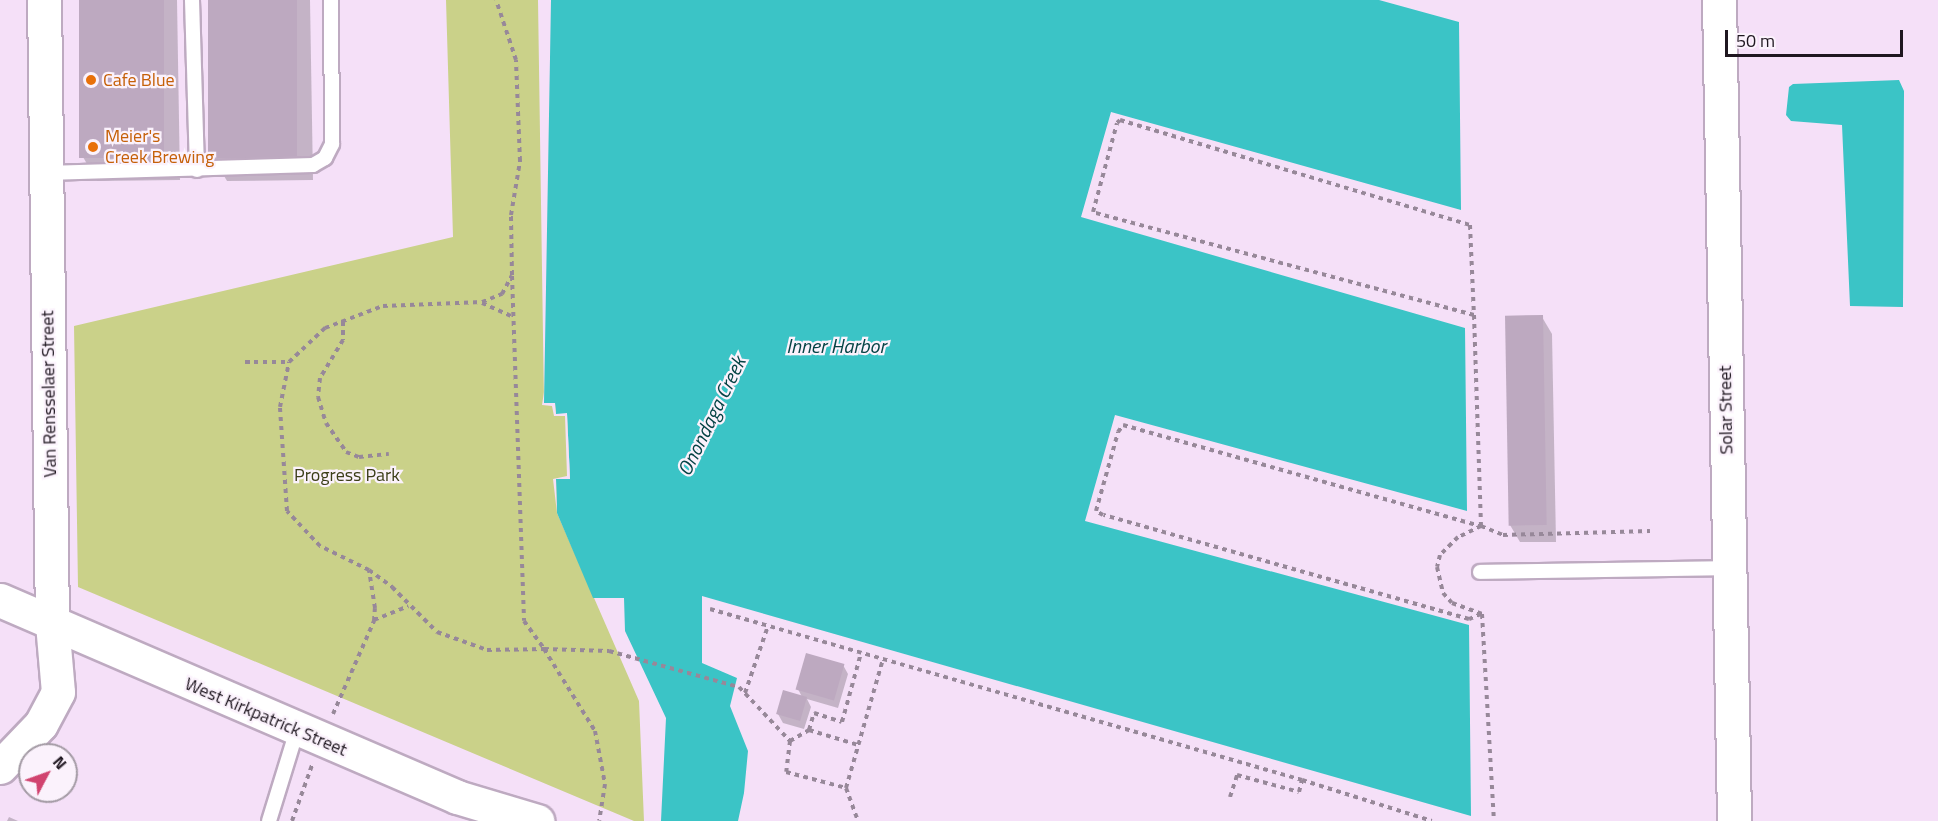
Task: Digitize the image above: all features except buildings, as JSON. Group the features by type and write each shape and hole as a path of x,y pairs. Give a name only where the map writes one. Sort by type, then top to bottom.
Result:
{"street":[{"name":"Van Rensselaer Street","path":"0,767 21,748 52,708 58,692 52,624 44,0"},
{"name":"Solar Street","path":"1719,0 1734,821"},
{"name":"West Kirkpatrick Street","path":"0,600 457,797 537,821"}],"lane":[{"path":"192,0 196,170"},
{"path":"46,173 294,168 313,165 325,158 332,144 333,128 331,0"},
{"path":"1480,572 1729,568"},
{"path":"269,821 309,735"}],"path":[{"path":"496,0 516,60 520,161 511,215 524,621 595,731 605,784 599,821"},
{"path":"1120,120 1470,225 1474,315 1093,212 1117,123 1120,120"},
{"path":"512,275 502,294 482,303 383,306 325,328 289,362 280,406 287,511 320,546 369,570 392,586 408,606 437,632 487,650 609,651 739,687 790,741"},
{"path":"482,303 513,317"},
{"path":"343,321 343,340 320,378 318,397 326,423 346,452 359,457 389,454"},
{"path":"245,362 289,362"},
{"path":"1482,614 1469,619 1103,515 1096,511 1118,432 1123,425 1481,526 1503,535 1650,531"},
{"path":"292,821 309,735 374,621 369,570"},
{"path":"374,621 408,606"},
{"path":"710,609 1302,780 1432,821"},
{"path":"745,693 768,626"},
{"path":"790,741 809,730 814,713 842,722 861,653"},
{"path":"858,821 846,788 883,659"},
{"path":"809,730 858,745"},
{"path":"790,741 786,772 846,788"},
{"path":"1230,797 1237,775 1299,792 1302,780"}],"green space":[{"name":"Progress Park","path":"446,0 538,0 544,403 555,403 567,413 570,479 557,513 639,701 644,821 634,821 78,587 74,326 453,237"}],"water":[{"name":"Inner Harbor","path":"551,0 1379,0 1459,22 1461,210 1111,112 1081,217 1465,328 1467,511 1115,415 1085,521 1469,625 1471,816 702,596 702,663 737,678 730,706 748,751 744,793 738,821 661,821 666,718 625,631 624,598 593,598 557,513 556,479 570,478 567,414 556,414 555,403 544,403"},
{"path":"1899,80 1904,91 1903,307 1850,306 1842,125 1791,121 1786,115 1789,87 1793,84"}],"pier":[{"path":"544,392 544,403 555,403 556,414 567,413 570,479 556,479 557,513 553,479 567,476 565,416 554,416 552,406 542,405"}],"place":[{"name":"Cafe Blue","path":"91,80"},
{"name":"Meier's Creek Brewing","path":"93,147"}],"water label":[{"name":"Onondaga Creek","path":"711,416"}]}
